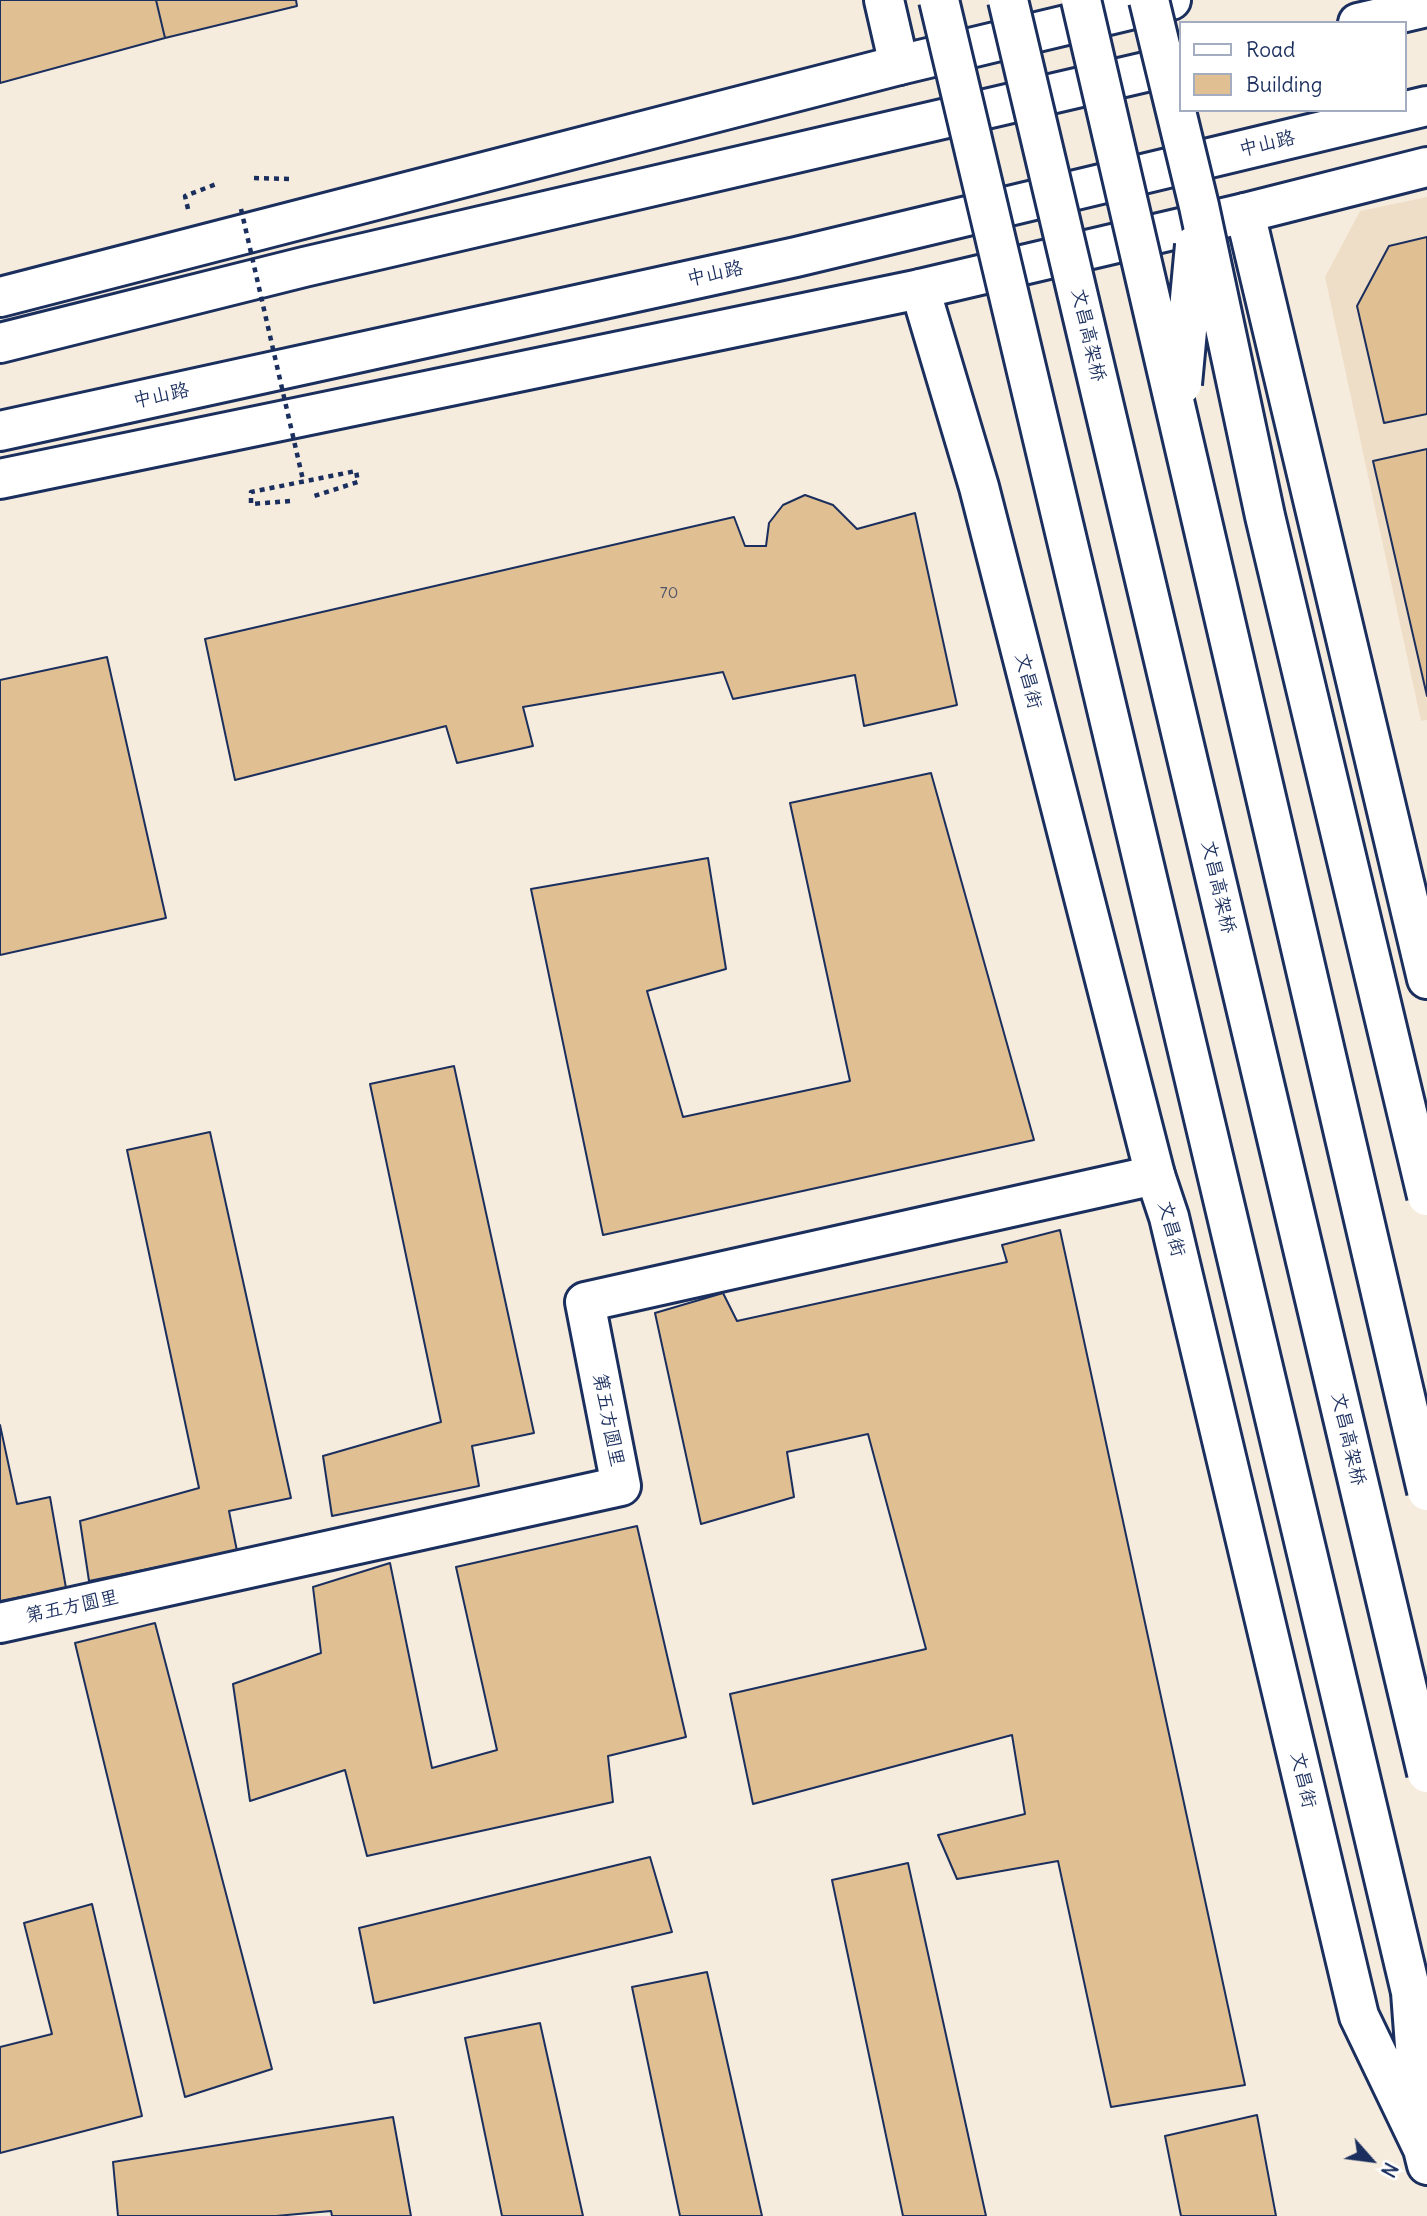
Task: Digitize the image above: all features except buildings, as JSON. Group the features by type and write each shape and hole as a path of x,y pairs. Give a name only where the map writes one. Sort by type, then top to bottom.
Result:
{"main road":[{"path":"884,0 899,65"},
{"path":"939,0 1411,1992 1425,2157"},
{"path":"959,86 963,0"},
{"name":"文昌高架桥","path":"1009,0 1427,1773"},
{"path":"1081,0 1427,1491"},
{"path":"1149,0 1199,206 1265,516 1427,1196"},
{"path":"0,297 899,65 1171,0"},
{"path":"1368,21 1427,7"},
{"path":"0,343 304,267 1178,64"},
{"name":"中山路","path":"1406,111 1427,106"},
{"name":"中山路","path":"0,431 796,257 1402,112"},
{"path":"0,479 920,289 1245,213 1427,167"},
{"path":"1178,417 1199,206"},
{"path":"1245,213 1427,979"},
{"name":"文昌街","path":"920,289 979,487 1155,1175 1172,1231 1359,2016 1425,2157"},
{"name":"第五方圆里","path":"0,1623 621,1486 585,1302 1155,1175"}],"path":[{"path":"241,209 303,480"},
{"path":"290,502 251,504 251,492 356,471 358,482 311,497"}],"shaded area":[{"path":"1427,197 1427,720 1421,721 1325,277 1360,211"}]}
